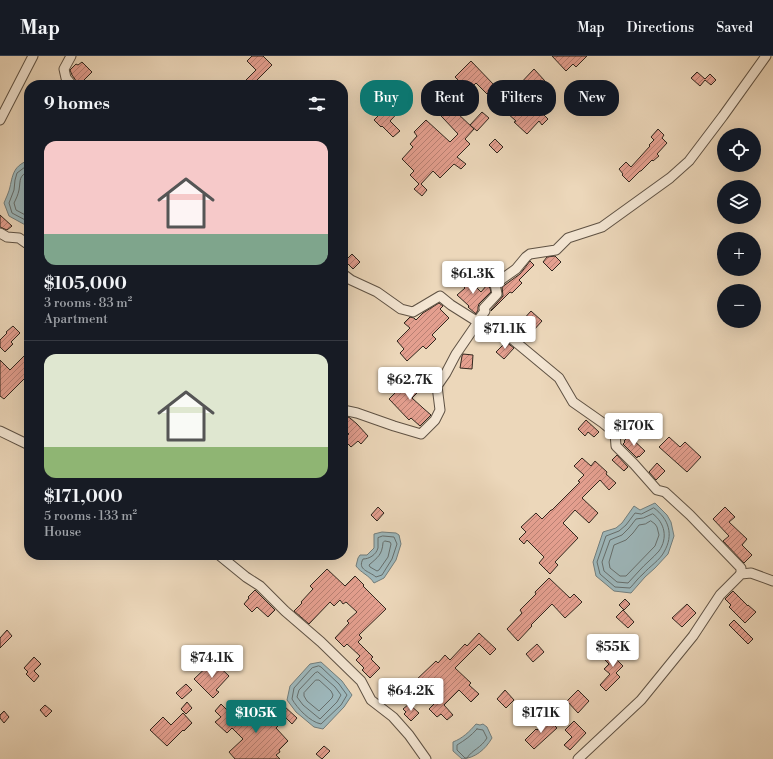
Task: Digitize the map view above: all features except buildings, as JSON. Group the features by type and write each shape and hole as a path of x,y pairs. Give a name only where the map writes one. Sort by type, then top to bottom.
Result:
{"street":[{"path":"0,120 33,56"},
{"path":"68,80 64,69 71,56"},
{"path":"348,411 421,434 435,420 440,410 437,386 456,354 485,311 484,308 497,294 495,284 516,269 530,254 556,250 568,238 602,227 675,174 689,161 766,56"},
{"path":"0,233 8,237 19,238 24,242"},
{"path":"348,278 377,292 401,309 413,312 440,296 477,322 506,334 559,378 573,402 603,423 614,433 616,446 657,490 665,492 695,520 741,568 741,574"},
{"path":"0,431 24,443"},
{"path":"225,560 260,586 361,681 371,700 393,717 409,735 426,759"},
{"path":"578,759 641,700 693,636 720,595 741,574 751,573 773,581"}],"water":[{"path":"24,162 24,224 9,216 4,203 15,170"},
{"path":"655,503 667,515 671,522 674,536 668,554 631,593 614,591 596,576 593,562 603,532 616,528 622,523 634,506 640,510"},
{"path":"382,532 396,533 399,535 401,544 396,560 384,578 374,583 356,566 360,555 367,555 374,548 374,534"},
{"path":"321,662 342,681 352,695 344,707 323,729 314,727 296,712 287,700 290,686 310,664"},
{"path":"476,724 483,724 487,727 492,738 479,753 462,759 453,751 453,742 460,739"}]}
